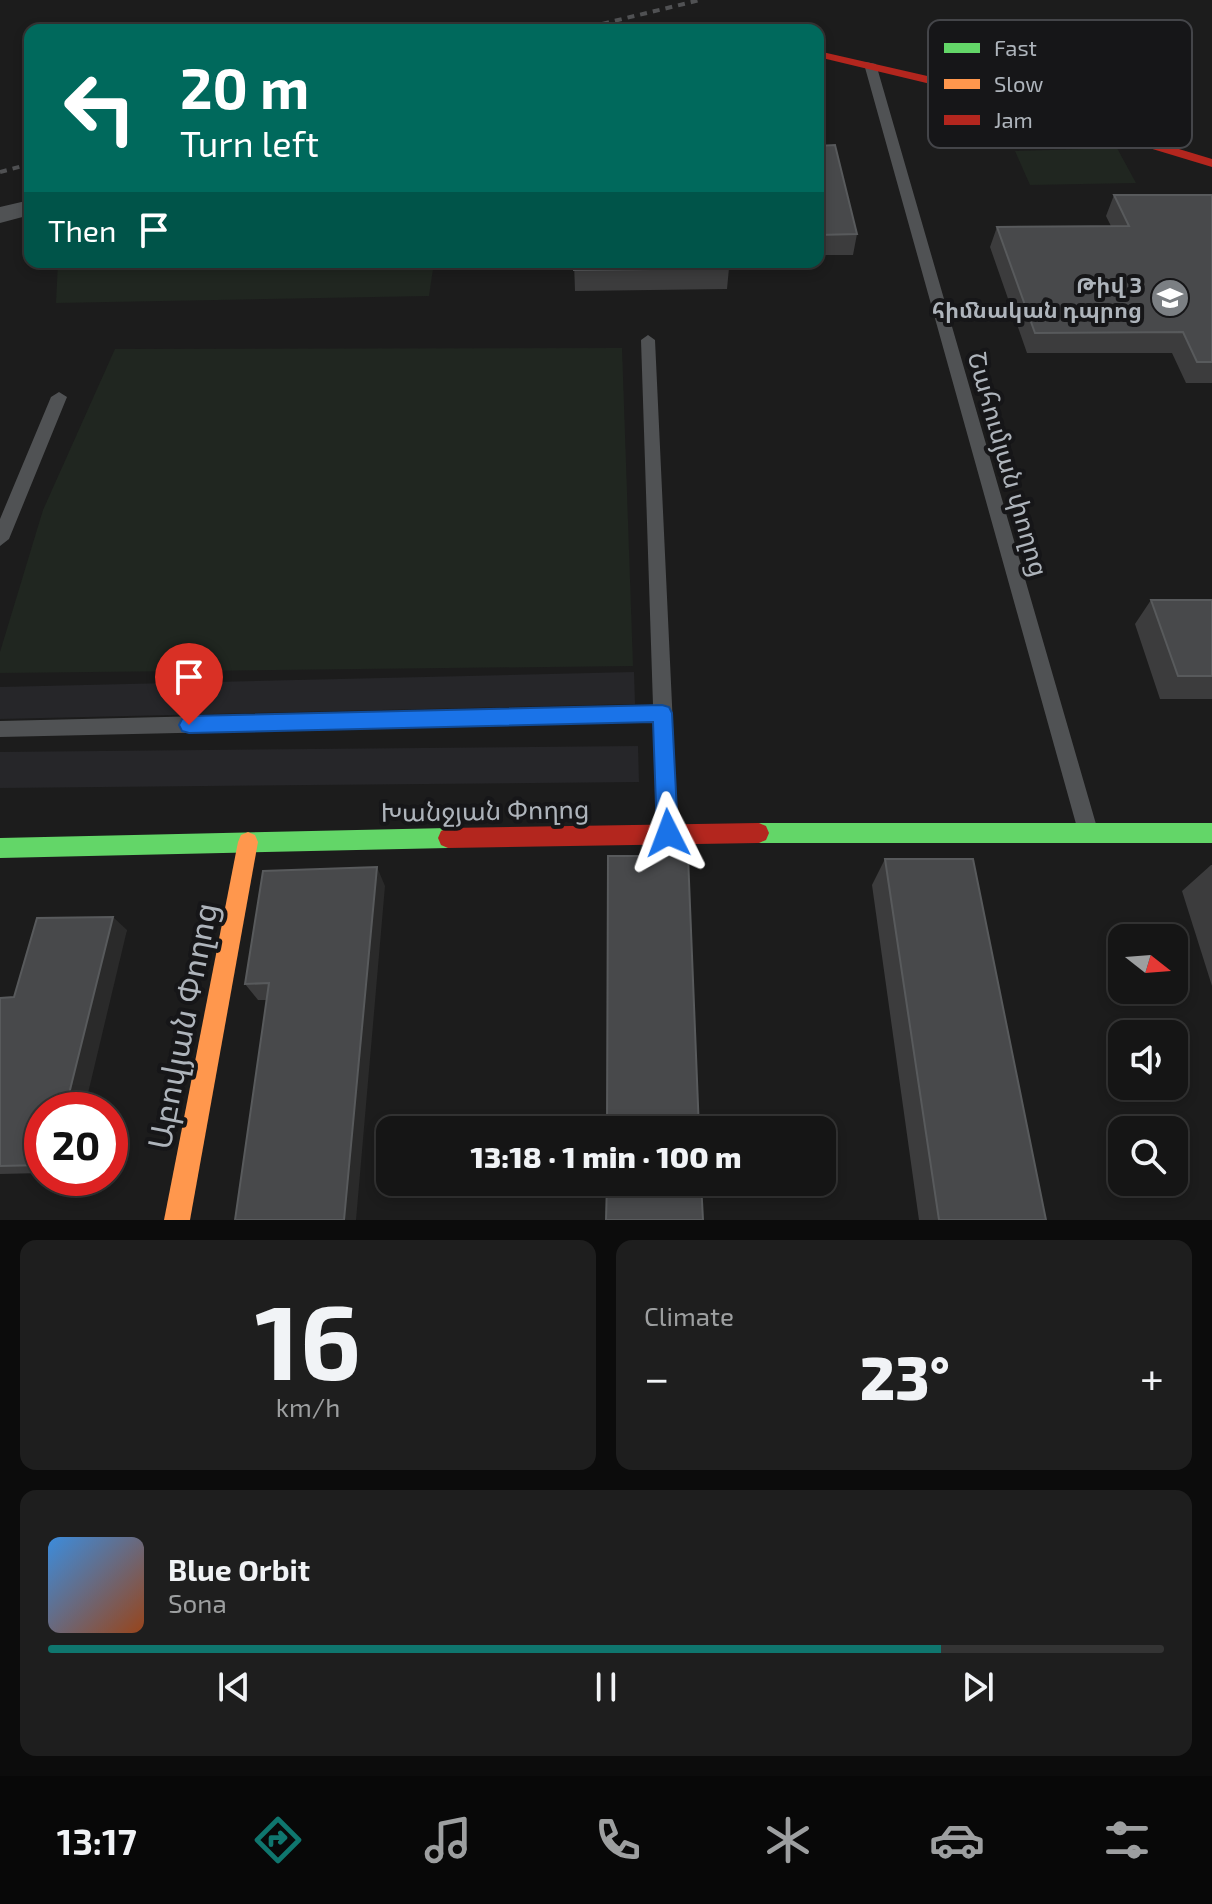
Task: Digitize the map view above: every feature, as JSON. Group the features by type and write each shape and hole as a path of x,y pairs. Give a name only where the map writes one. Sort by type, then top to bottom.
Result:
{"street":[{"path":"824,55 928,79"},
{"path":"1164,148 1212,163"},
{"path":"0,215 24,209"},
{"name":"Խանջյան Փողոց","path":"0,848 668,833 1212,833"},
{"name":"Աբովյան Փողոց","path":"177,1220 248,842"}],"lane":[{"name":"Շահումյան փողոց","path":"870,64 1088,831"},
{"path":"648,340 668,833"},
{"path":"0,539 59,397"},
{"path":"0,729 662,713"}],"shaded area":[{"path":"1117,148 1136,183 1030,185 1015,151"},
{"path":"58,268 433,268 429,296 56,303"},
{"path":"622,348 633,666 0,673 0,652 43,510 115,349"},
{"path":"634,672 635,704 0,719 0,687"},
{"path":"638,746 639,782 0,788 0,752"}],"building":[{"path":"835,145 857,234 824,235 824,146"},
{"path":"1114,195 1212,195 1212,362 1197,362 1183,332 1035,333 997,227 1129,226"},
{"path":"574,268 729,268 574,270"},
{"path":"1151,600 1212,600 1212,676 1178,676"},
{"path":"608,856 688,856 698,1116 607,1116"},
{"path":"885,859 973,859 1046,1220 939,1220"},
{"path":"377,867 344,1220 235,1220 269,983 245,984 263,871"},
{"path":"113,917 69,1092 24,1092 24,1165 0,1166 0,998 14,997 37,918"},
{"path":"607,1196 702,1196 703,1220 606,1220"}],"railway":[{"path":"602,24 700,0"},
{"path":"0,172 24,166"}],"traffic: fast":[{"path":"759,833 1212,833"},
{"path":"0,848 448,838"}],"traffic: slow":[{"path":"177,1220 248,842"}],"traffic: jam":[{"path":"824,55 928,80"},
{"path":"1162,148 1212,163"},
{"path":"448,838 759,833"}],"place":[{"name":"Թիվ 3 հիմնական դպրոց","path":"1170,298"}],"route":[{"path":"189,725 662,713 668,833"}]}
